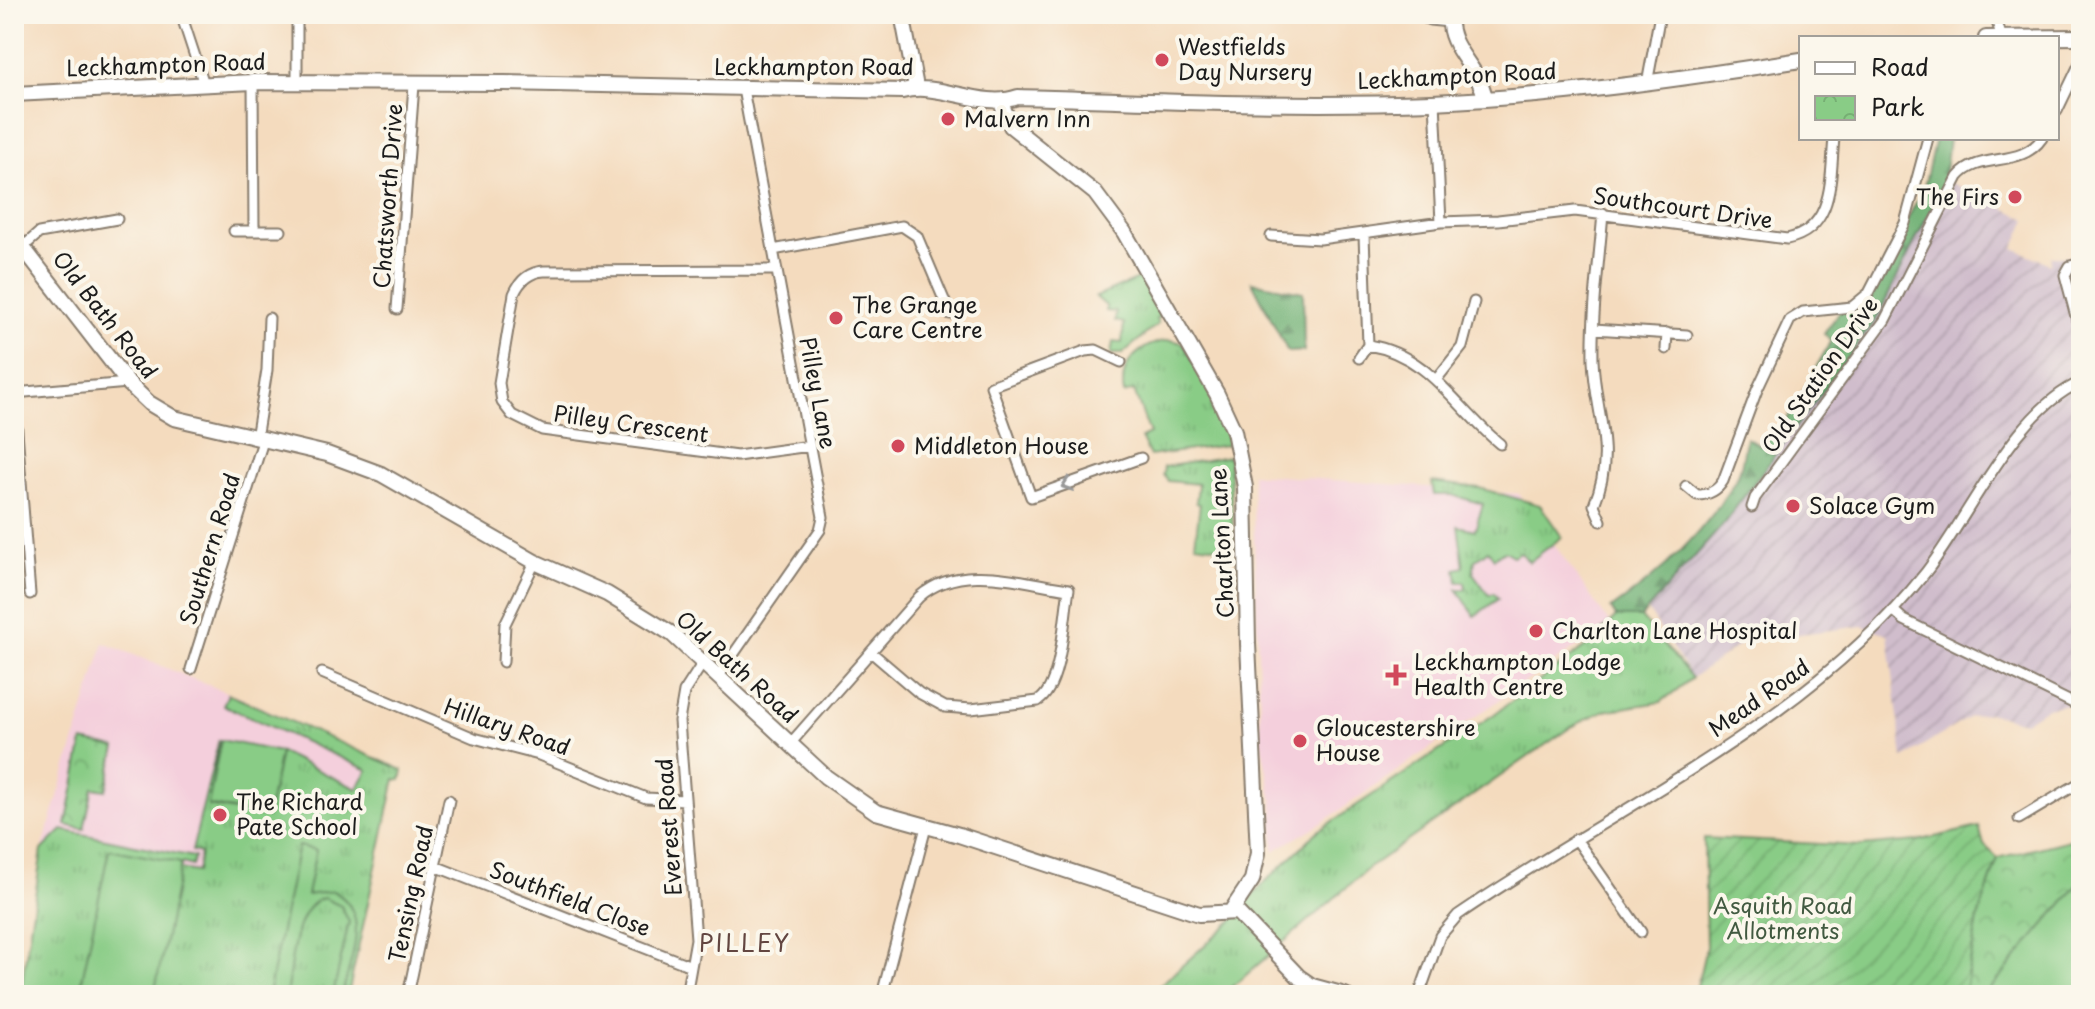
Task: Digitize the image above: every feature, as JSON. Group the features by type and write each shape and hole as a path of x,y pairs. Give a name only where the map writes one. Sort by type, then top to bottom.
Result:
{"street":[{"path":"181,14 204,84"},
{"path":"902,14 916,87"},
{"path":"1416,14 1430,20 1449,18 1457,50 1482,82 1485,98"},
{"path":"1647,84 1660,14"},
{"path":"1994,36 1995,14"},
{"path":"297,15 297,83"},
{"path":"2059,37 2081,37"},
{"name":"Leckhampton Road","path":"14,94 253,82 504,83 902,91 916,87 1001,103 1018,97 1308,105 1435,102 1647,84 1799,60"},
{"path":"2059,107 2081,61"},
{"path":"253,82 254,231"},
{"name":"Chatsworth Drive","path":"397,309 414,85"},
{"name":"Pilley Lane","path":"719,675 820,530 823,510 743,89"},
{"path":"1435,102 1441,222"},
{"name":"Charlton Lane","path":"1001,103 1011,126 1095,193 1124,232 1217,394 1234,431 1245,487 1248,644 1258,853 1252,880 1232,910"},
{"name":"Southcourt Drive","path":"1271,236 1320,239 1441,222 1498,220 1548,212 1603,213 1771,239 1796,238 1817,224 1826,209 1834,140"},
{"path":"1686,486 1697,495 1719,488 1757,390 1790,320 1803,312 1852,307 1869,293 1905,223 1927,140"},
{"name":"Old Station Drive","path":"1752,507 1755,498 1885,320 1958,177 1972,166 2025,155 2040,140"},
{"path":"1601,521 1589,504 1604,471 1606,443 1593,362 1603,213"},
{"path":"19,241 39,233 117,219"},
{"path":"773,250 902,226 917,236 950,314"},
{"path":"234,231 281,231"},
{"path":"1359,358 1368,345 1364,235"},
{"name":"Old Bath Road","path":"19,241 128,383 149,403 174,418 327,454 381,474 535,562 607,594 646,617 704,661 789,745 856,801 887,817 1199,914 1232,910"},
{"path":"2081,263 2070,266 2065,275 2081,335"},
{"name":"Pilley Crescent","path":"776,270 531,273 520,282 514,294 499,383 500,396 512,415 542,430 737,456 810,446"},
{"path":"1436,380 1462,347 1474,302"},
{"name":"Southern Road","path":"191,669 259,440 269,318"},
{"path":"1594,329 1687,335"},
{"path":"1666,349 1667,333"},
{"path":"1368,345 1410,357 1500,444"},
{"path":"1121,362 1089,350 991,386 1031,497 1141,458"},
{"name":"Mead Road","path":"1419,995 1437,943 1451,922 1778,710 1846,658 1927,570 2033,416 2061,392 2081,382"},
{"path":"30,594 14,393 128,383"},
{"path":"503,662 505,624 535,562"},
{"path":"789,745 919,597 945,580 972,575 1069,589 1054,681 1047,695 1038,701 971,709 945,707 919,693 871,652"},
{"path":"1893,610 1904,620 1974,657 2081,707"},
{"name":"Everest Road","path":"686,995 696,939 681,704 689,682 704,661"},
{"name":"Hillary Road","path":"322,673 474,738 539,755 646,798 685,800"},
{"path":"2019,819 2081,782"},
{"name":"Tensing Road","path":"408,995 449,800"},
{"path":"882,995 926,827"},
{"path":"1576,839 1641,932"},
{"name":"Southfield Close","path":"435,866 691,966"},
{"path":"1232,910 1250,923 1310,990 1345,995"}],"shaded area":[{"path":"1943,179 2027,219 2014,248 2050,264 2051,256 2081,256 2081,695 2079,702 2046,708 2024,722 1989,713 1969,717 1903,759 1888,634 1863,626 1745,641 1692,678 1644,604 1746,492"},
{"name":"Leckhampton Lodge Health Centre","path":"1252,474 1519,494 1610,624 1320,824 1274,851 1273,802 1261,742"},
{"name":"The Richard Pate School","path":"104,643 241,698 403,770 401,780 395,779 348,995 20,995 42,850"}],"green space":[{"path":"1935,140 1949,140 1944,183 1876,320 1721,527 1641,617 1616,617 1611,609 1665,566 1698,532 1727,495 1738,475 1746,438 1763,447 1771,432 1778,435 1831,341 1824,334 1840,311 1864,303 1924,187"},
{"path":"1140,278 1162,315 1156,319 1158,324 1122,354 1111,354 1113,342 1122,343 1124,323 1115,321 1116,312 1106,311 1106,306 1096,297"},
{"path":"1252,282 1303,292 1304,351 1288,352"},
{"path":"1170,340 1183,343 1227,421 1227,445 1150,456 1141,438 1150,434 1134,391 1124,394 1123,383 1128,364 1134,356 1159,342"},
{"path":"1229,456 1234,549 1195,544 1200,504 1196,503 1198,484 1168,481 1163,475 1164,467"},
{"path":"1432,482 1479,488 1540,505 1562,537 1529,562 1520,552 1513,556 1504,551 1494,558 1488,550 1475,560 1473,573 1489,595 1494,593 1498,599 1475,616 1457,589 1466,589 1465,582 1458,582 1456,569 1464,567 1458,526 1475,530 1483,504 1452,495 1434,495"},
{"path":"1616,617 1641,617 1692,678 1661,702 1603,711 1571,727 1370,867 1223,995 1149,995 1232,921 1257,890 1318,831 1493,715 1588,645"},
{"name":"The Richard Pate School","path":"228,694 403,770 401,780 395,779 348,995 20,995 42,850 62,830 194,857 192,866 182,863 180,869 197,872 200,853 192,851 219,739 208,806 267,817 280,752 357,789 368,770 223,705"},
{"path":"221,740 280,752 267,817 208,805"},
{"path":"83,741 116,748 106,790 93,788 84,829 66,825"},
{"name":"Asquith Road Allotments","path":"1979,827 1984,845 1998,858 1978,918 1964,995 1695,995 1706,947 1704,838 1861,846 1917,841"},
{"path":"2081,837 2081,995 1964,995 1978,918 1998,858"},
{"path":"298,846 316,850 307,895 333,891 345,900 356,924 356,938 342,995 333,995 349,922 341,906 324,898 313,903 299,924 286,995 268,995"},
{"path":"109,849 181,863 154,995 79,995"},
{"path":"2081,881 2081,995 1985,995"}],"place":[{"name":"Westfields Day Nursery","path":"1162,60"},
{"name":"Malvern Inn","path":"948,119"},
{"name":"The Firs","path":"2015,197"},
{"name":"The Grange Care Centre","path":"836,318"},
{"name":"Middleton House","path":"898,446"},
{"name":"Solace Gym","path":"1793,506"},
{"name":"Charlton Lane Hospital","path":"1536,631"},
{"name":"Leckhampton Lodge Health Centre","path":"1396,675"},
{"name":"Gloucestershire House","path":"1300,741"},
{"name":"The Richard Pate School","path":"220,815"}],"district":[{"name":"PILLEY","path":"745,944"}]}
